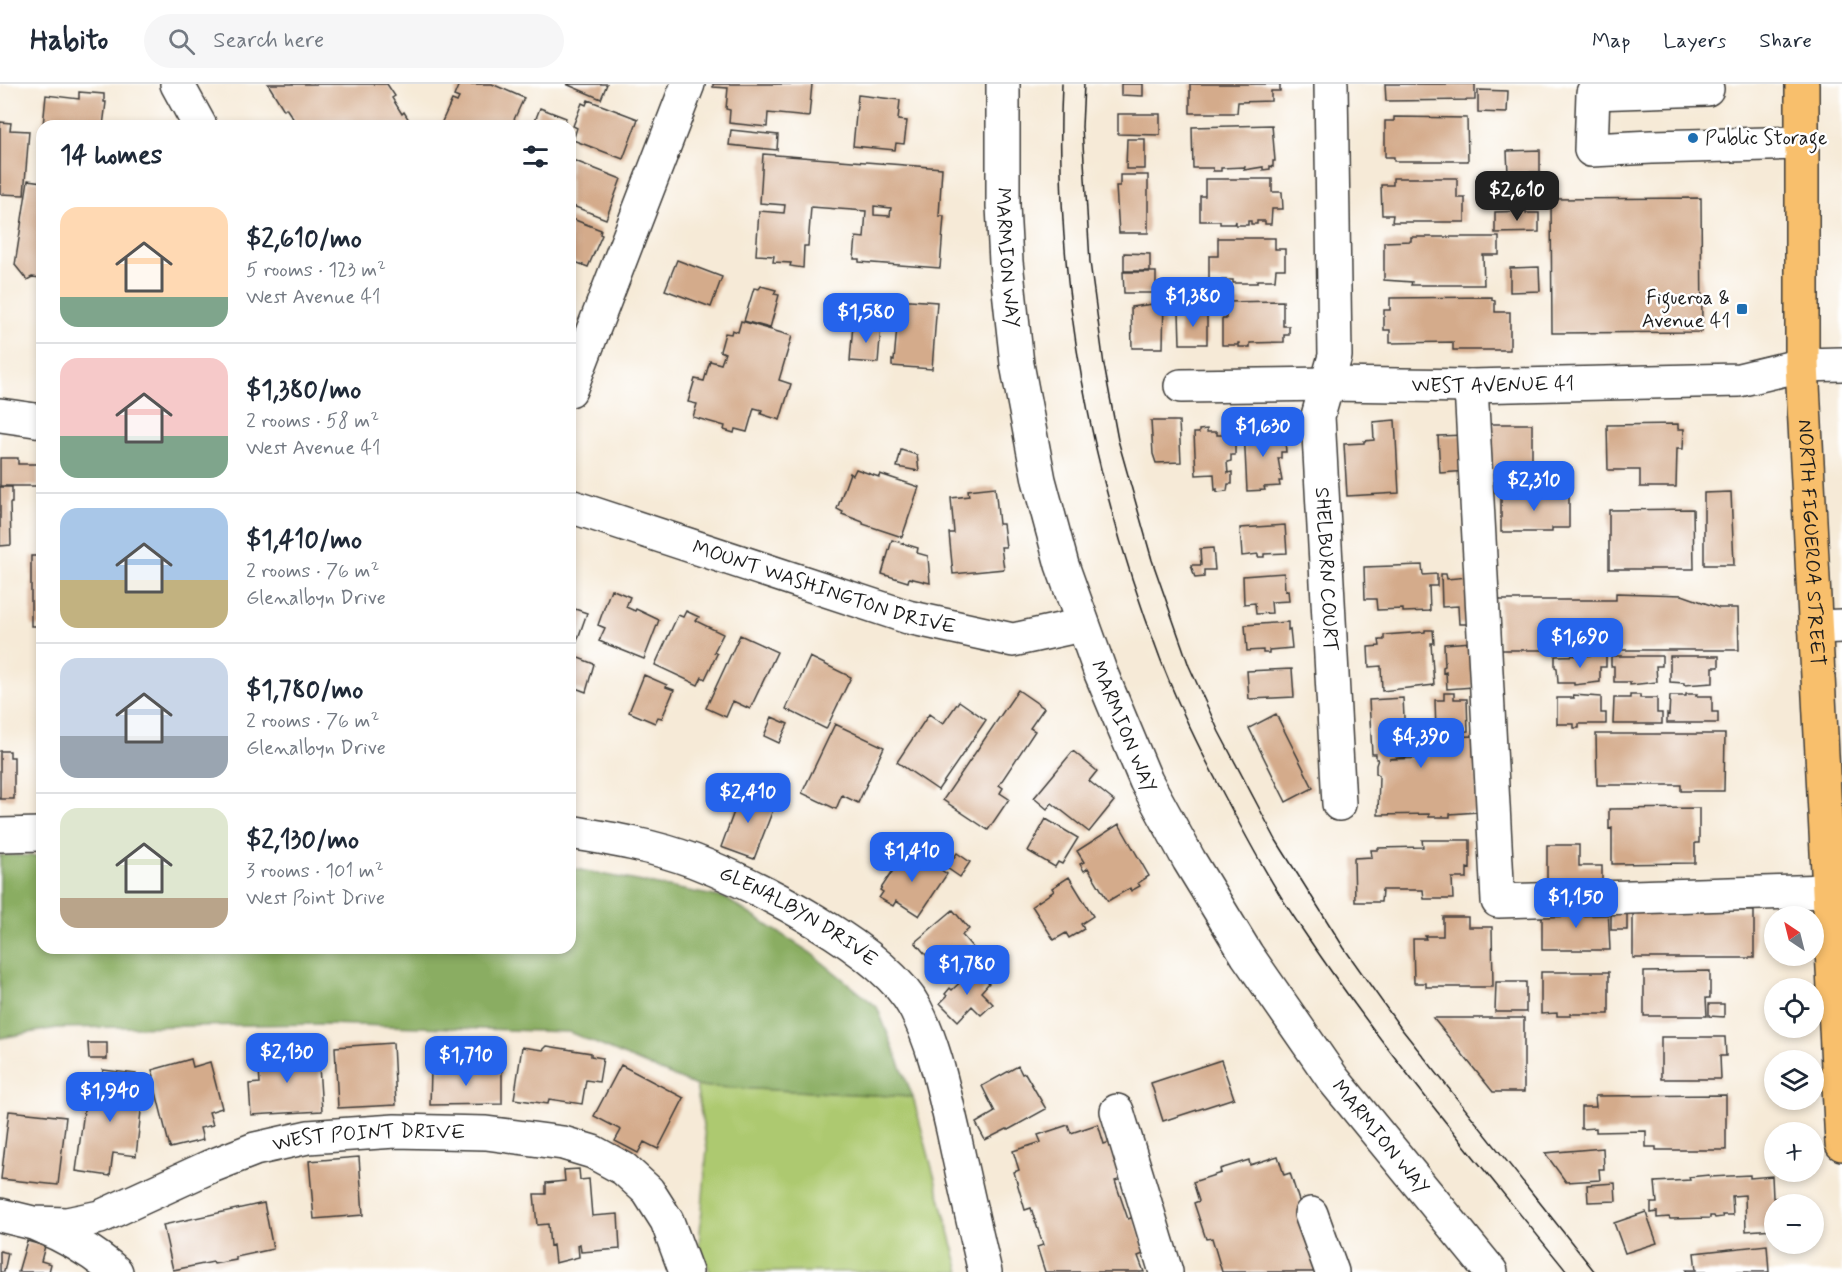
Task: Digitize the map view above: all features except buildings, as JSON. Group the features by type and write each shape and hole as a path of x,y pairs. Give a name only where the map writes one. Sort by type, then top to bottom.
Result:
{"main road":[{"name":"NORTH FIGUEROA STREET","path":"1802,84 1802,365 1828,627 1833,894 1842,1144"}],"street":[{"path":"177,84 197,120"},
{"path":"576,374 687,84"},
{"name":"MARMION WAY","path":"1003,84 1003,206 1006,262 1017,364 1039,480 1062,565 1082,625 1146,781 1189,860 1247,955 1333,1079 1491,1272"},
{"name":"SHELBURN COURT","path":"1331,84 1335,356 1318,416 1339,804"},
{"path":"1707,89 1593,93 1591,150 1802,143"},
{"name":"WEST AVENUE 41","path":"1181,386 1328,384 1471,386 1739,380 1802,365 1842,364"},
{"path":"1471,386 1498,901 1833,894"},
{"path":"0,416 36,420"},
{"name":"MOUNT WASHINGTON DRIVE","path":"576,508 908,617 1013,640 1082,625"},
{"name":"GLENALBYN DRIVE","path":"576,833 628,842 682,857 746,883 831,930 889,974 915,1007 938,1063 985,1272"},
{"path":"0,835 36,834"},
{"path":"1117,1111 1166,1272"},
{"name":"WEST POINT DRIVE","path":"0,1215 33,1223 67,1224 100,1217 255,1149 308,1137 395,1131 486,1133 563,1143 593,1152 624,1169 648,1191 667,1221 686,1272"},
{"path":"1311,1214 1332,1272"},
{"path":"33,1223 56,1232 98,1257 116,1272"}],"green space":[{"path":"0,855 36,856 36,954 576,954 576,869 725,898 811,953 877,1007 913,1097 696,1086 569,1032 325,1024 57,1028 0,1038"},
{"path":"696,1086 913,1097 960,1272 710,1272 699,1245 707,1148"}],"tram line":[{"path":"1062,84 1061,158 1064,231 1081,376 1114,518 1135,589 1174,694 1243,831 1291,913 1397,1060 1567,1272"},
{"path":"1084,84 1082,127 1090,262 1104,365 1118,440 1152,560 1189,666 1219,732 1276,840 1344,948 1400,1027 1595,1272"}],"place":[{"name":"Public Storage","path":"1693,138"},
{"name":"Figueroa & Avenue 41","path":"1742,309"}]}
